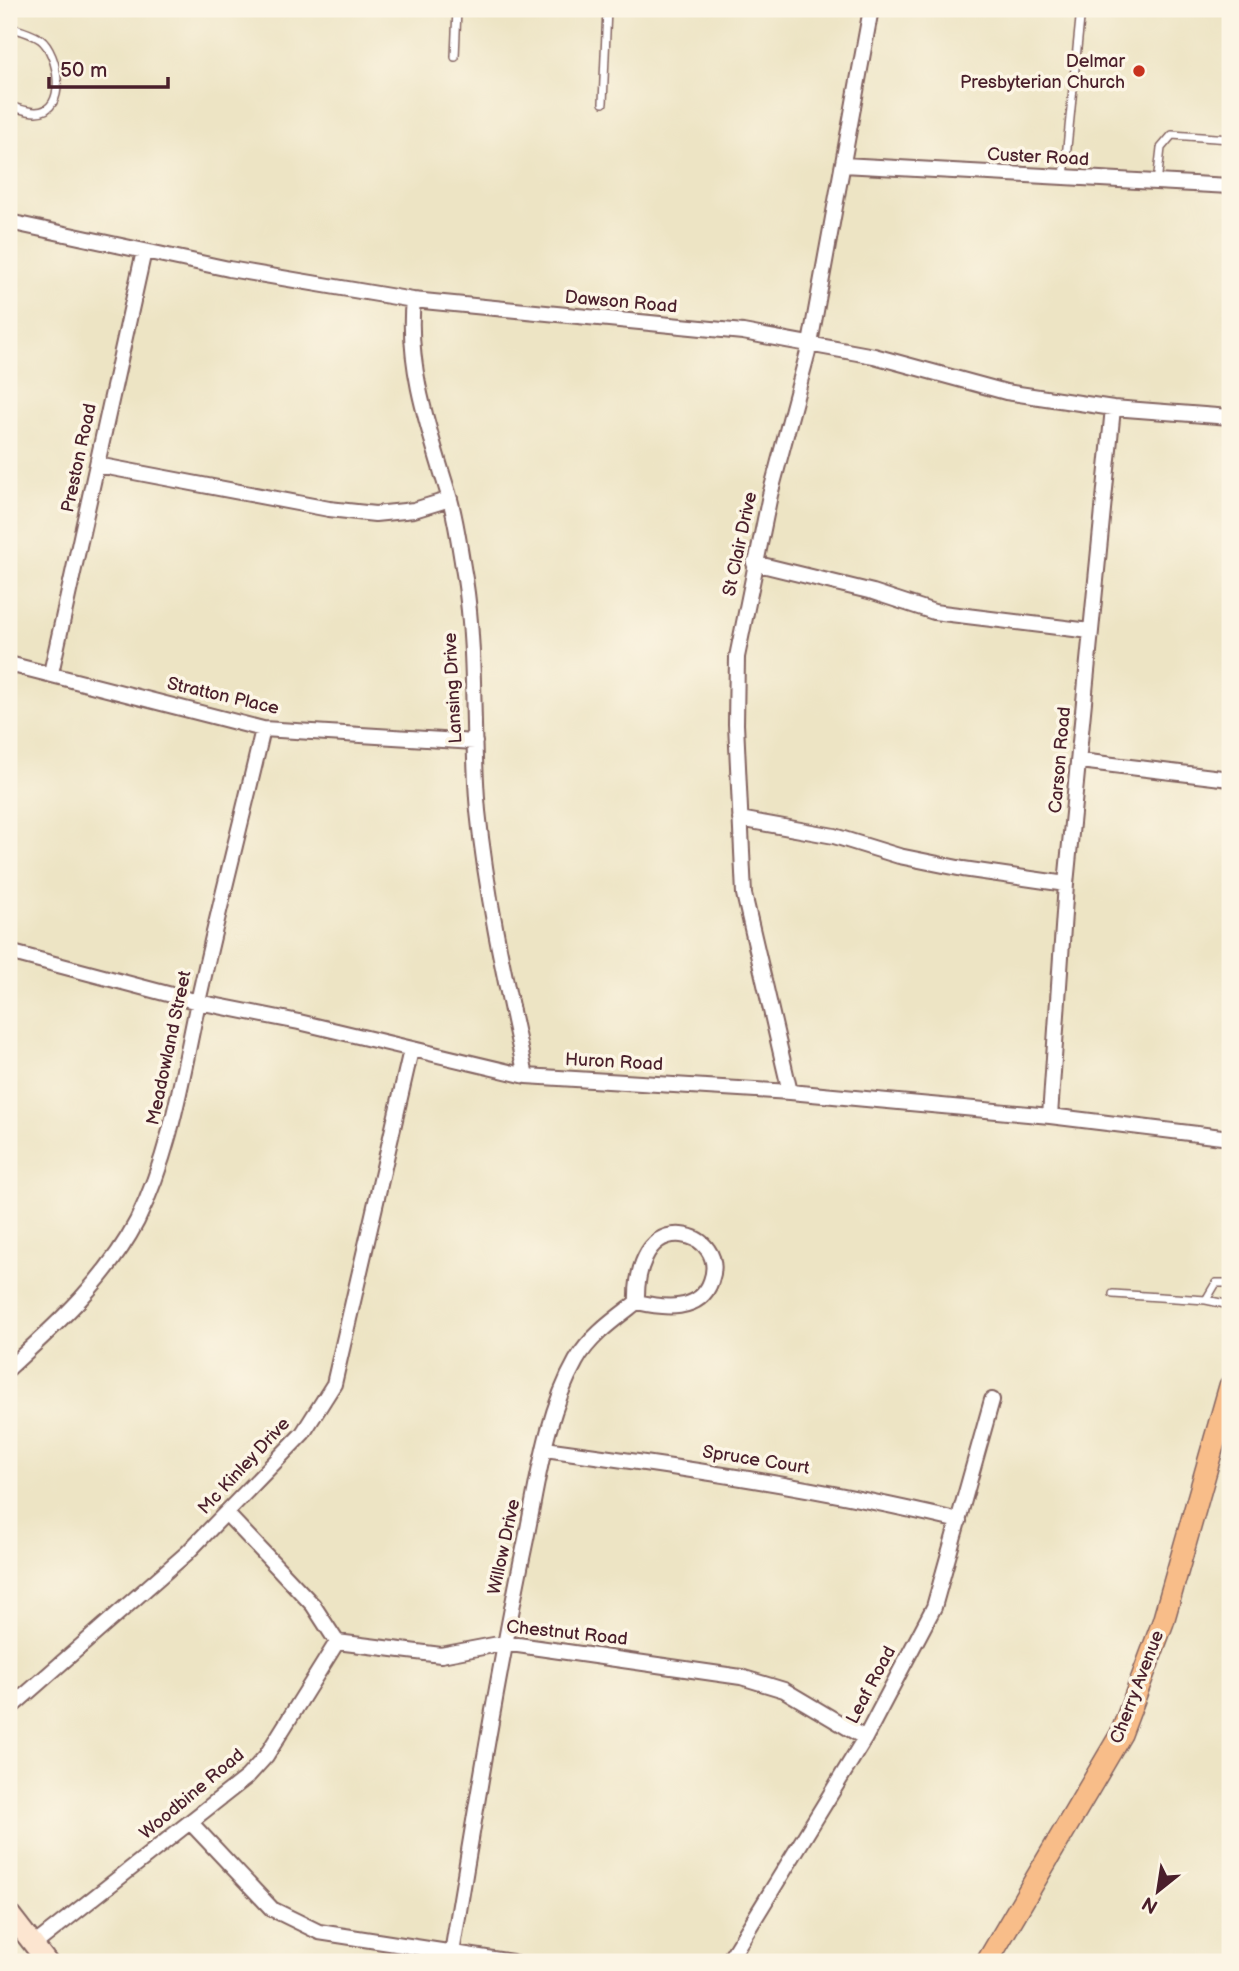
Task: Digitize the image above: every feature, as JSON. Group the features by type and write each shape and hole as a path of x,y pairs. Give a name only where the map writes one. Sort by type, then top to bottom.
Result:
{"main road":[{"name":"Cherry Avenue","path":"987,1962 1121,1734 1163,1622 1230,1386"},
{"path":"9,1913 47,1962"}],"street":[{"name":"St Clair Drive","path":"790,1091 744,894 736,724 737,657 754,563 810,344 870,9"},
{"name":"Custer Road","path":"843,165 1230,186"},
{"name":"Dawson Road","path":"9,222 144,251 413,300 743,332 874,356 1006,392 1113,408 1230,417"},
{"name":"Preston Road","path":"51,673 144,251"},
{"name":"Lansing Drive","path":"413,300 410,329 416,370 433,447 450,499 465,583 478,809 492,916 526,1076"},
{"name":"Carson Road","path":"1050,1116 1066,884 1113,408"},
{"path":"97,465 329,509 375,514 414,510 450,499"},
{"path":"754,563 873,592 934,611 1090,631"},
{"name":"Stratton Place","path":"9,664 263,729 475,742"},
{"name":"Meadowland Street","path":"9,1368 59,1322 109,1266 137,1221 175,1119 198,1002 263,729"},
{"path":"1080,761 1230,779"},
{"path":"740,819 834,836 899,856 963,869 1066,884"},
{"name":"Huron Road","path":"9,952 198,1002 299,1022 526,1076 790,1091 1050,1116 1230,1138"},
{"name":"Mc Kinley Drive","path":"9,1709 187,1553 303,1433 334,1384 411,1050"},
{"path":"674,1234 696,1239 708,1250 714,1262 713,1275 709,1289 699,1299 682,1306 658,1307 637,1302 642,1268 653,1244 674,1234"},
{"name":"Willow Drive","path":"452,1953 504,1643 545,1449 558,1403 576,1360 590,1341 637,1302"},
{"name":"Leaf Road","path":"728,1962 865,1738 934,1606 992,1400"},
{"name":"Spruce Court","path":"545,1449 731,1475 874,1500 959,1521"},
{"path":"226,1513 313,1605 337,1642"},
{"name":"Chestnut Road","path":"337,1642 441,1655 504,1643 741,1677 784,1690 865,1738"},
{"name":"Woodbine Road","path":"35,1944 247,1777 266,1756 337,1642"},
{"path":"191,1822 272,1909 319,1932 512,1962"}],"lane":[{"path":"455,57 457,9"},
{"path":"603,103 607,9"},
{"path":"1064,178 1082,9"},
{"path":"9,27 40,39 56,64 58,83 53,101 47,108 37,112 9,106"},
{"path":"1157,183 1161,148 1172,135 1230,139"},
{"path":"1206,1300 1216,1283 1230,1283"},
{"path":"1113,1293 1206,1300 1230,1305"}],"place":[{"name":"Delmar Presbyterian Church","path":"1139,71"}]}
